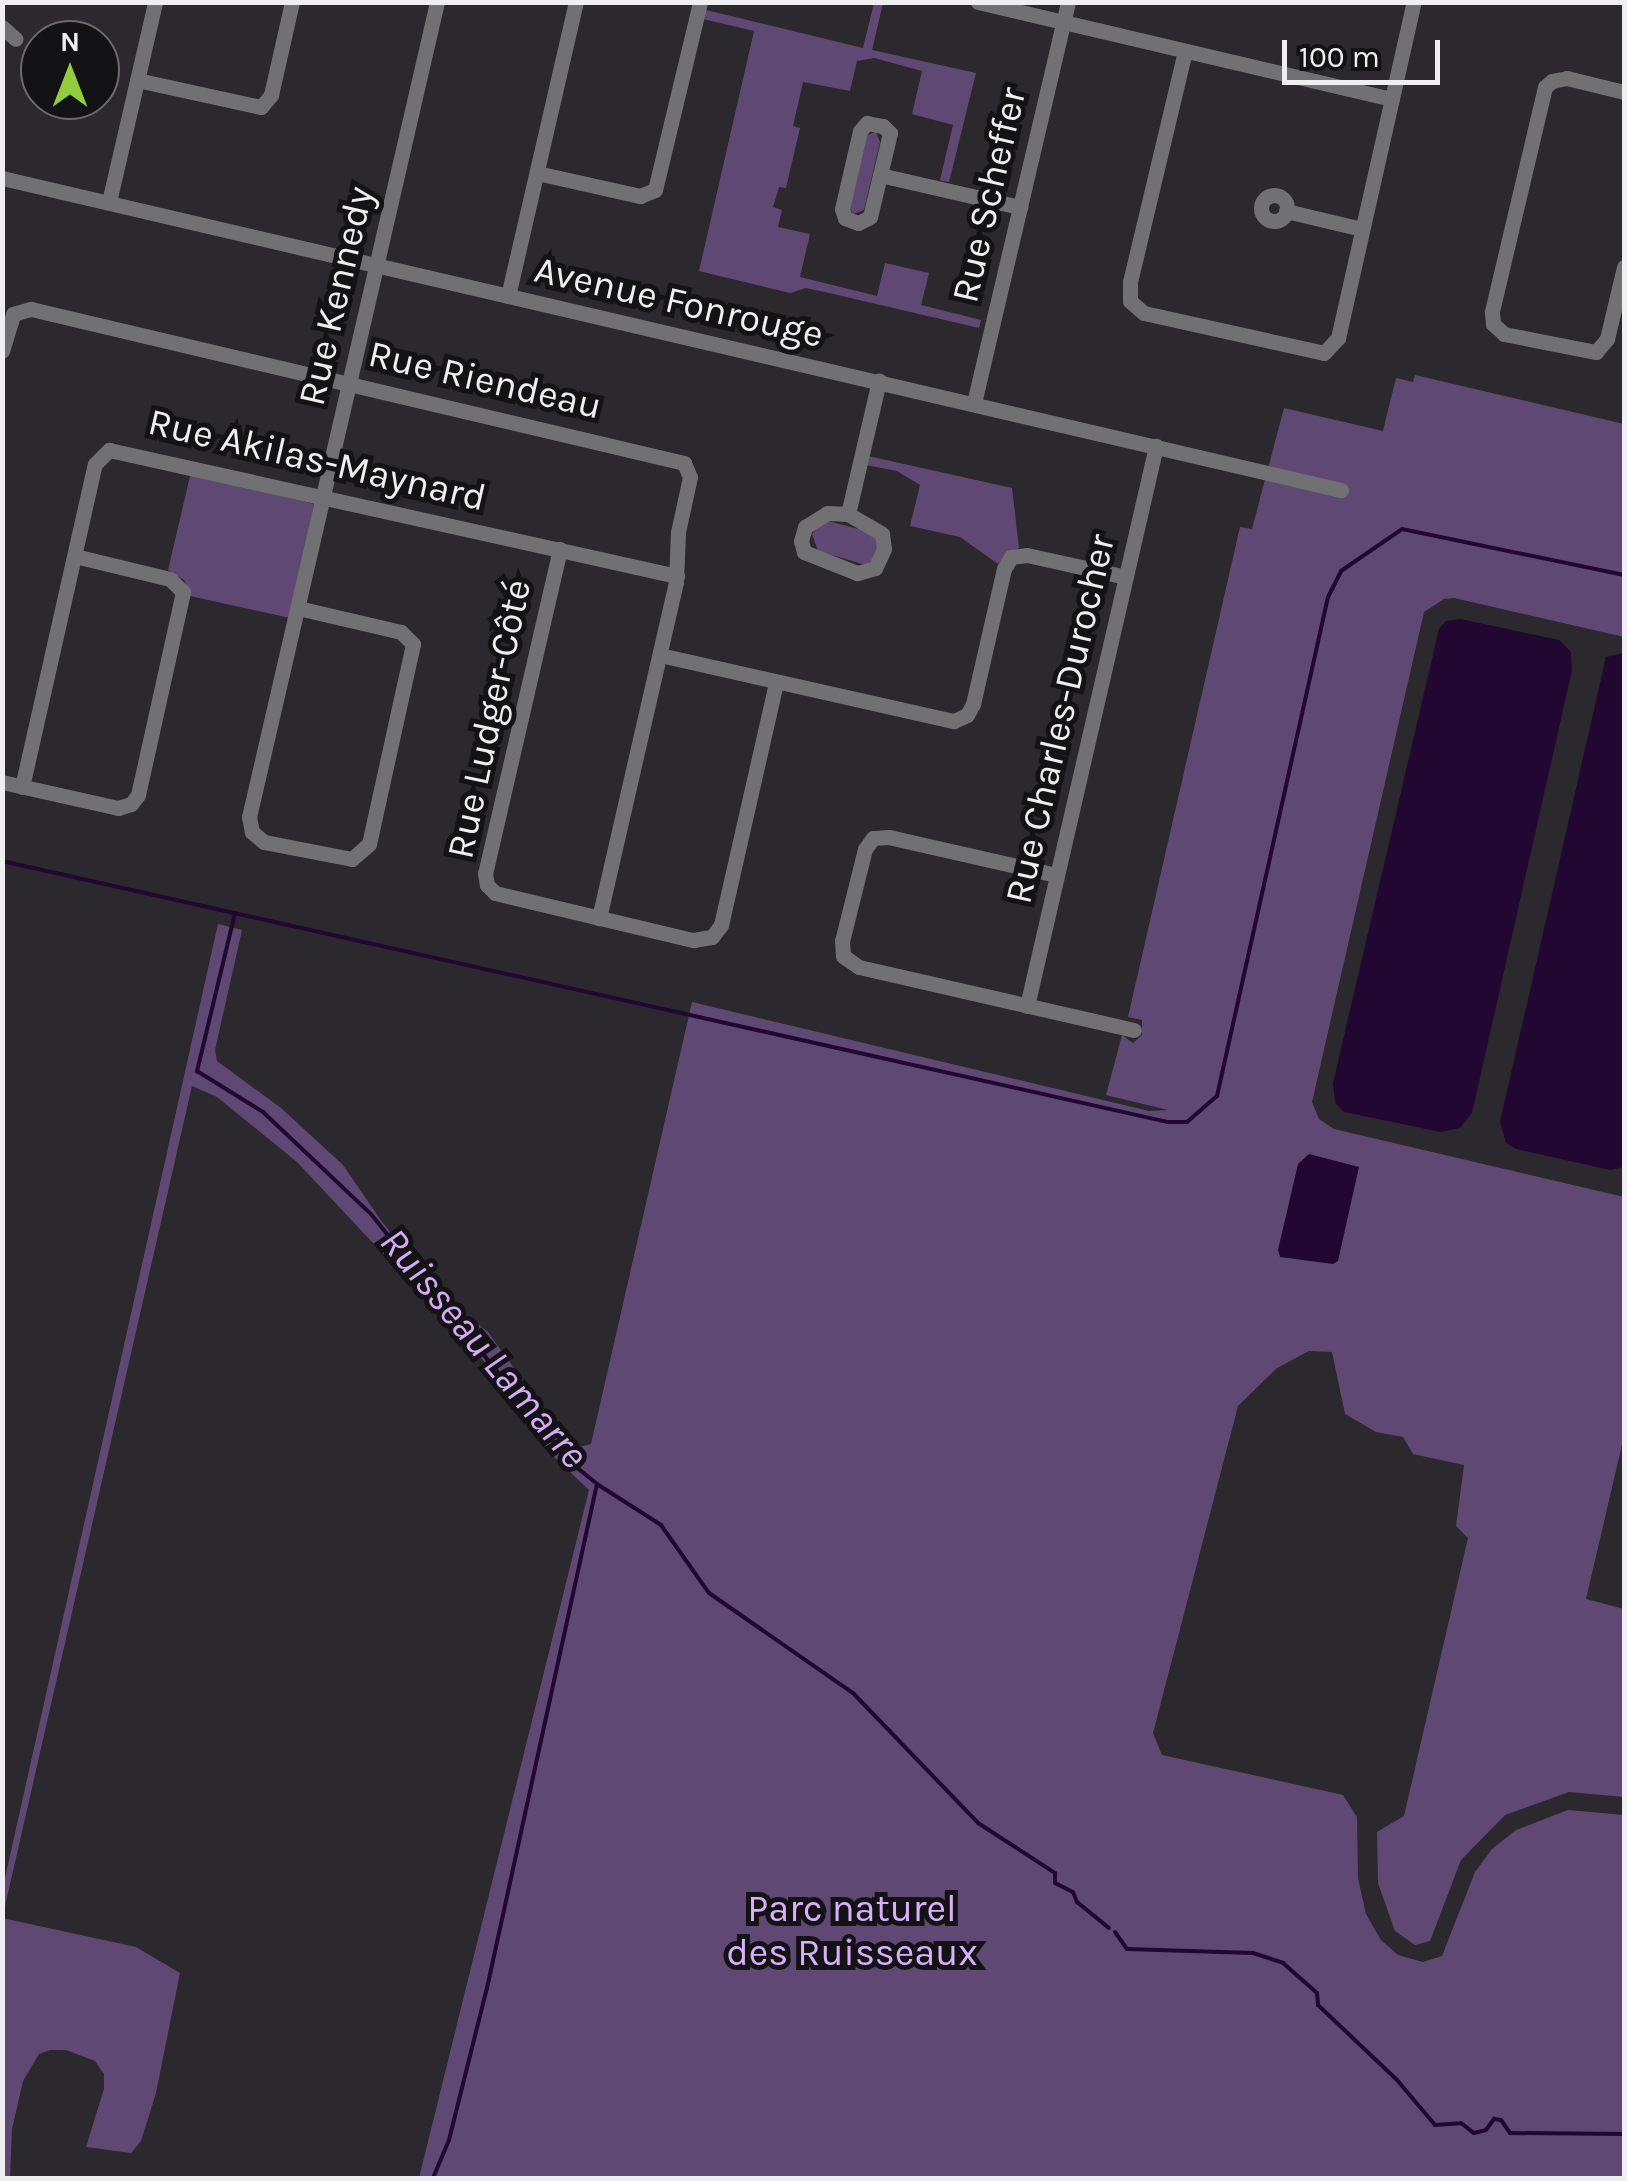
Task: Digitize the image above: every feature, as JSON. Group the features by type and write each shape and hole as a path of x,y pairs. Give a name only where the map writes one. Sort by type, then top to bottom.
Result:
{"street":[{"path":"109,202 156,2"},
{"path":"137,80 261,107 271,94 292,2"},
{"name":"Rue Kennedy","path":"298,608 401,632 412,640 412,655 364,852 347,860 255,836 249,817 437,2"},
{"path":"508,296 576,2"},
{"path":"537,173 640,196 655,190 700,2"},
{"path":"978,2 1392,99"},
{"name":"Rue Scheffer","path":"974,403 1068,2"},
{"path":"1185,51 1130,282 1130,301 1144,312 1315,354 1328,352 1338,338 1414,2"},
{"path":"2,27 16,38"},
{"path":"1624,92 1567,78 1552,80 1546,87 1492,312 1493,324 1504,334 1596,352 1607,339 1624,267"},
{"path":"867,123 889,130 880,175 868,220 845,218 842,203 860,131 867,123"},
{"path":"880,175 1020,207"},
{"name":"Avenue Fonrouge","path":"2,178 1341,490"},
{"path":"1286,211 1362,229"},
{"name":"Rue Riendeau","path":"2,351 13,314 31,309 663,455 686,466 690,478 678,532 677,576"},
{"path":"848,514 879,381"},
{"name":"Rue Charles-Durocher","path":"1027,1006 1156,446"},
{"name":"Rue Akilas-Maynard","path":"22,786 95,464 109,450 677,576"},
{"path":"848,514 884,538 880,560 866,573 852,572 802,549 803,531 813,518 848,514"},
{"name":"Rue Ludger-Côté","path":"560,549 485,877 498,895 697,941 718,932 776,683"},
{"path":"2,782 122,808 136,799 183,592 170,579 75,556"},
{"path":"660,655 958,720 973,704 1004,569 1011,557 1032,556 1126,577"},
{"path":"599,918 677,576"},
{"path":"1056,875 876,837 864,849 842,941 843,956 854,966 1134,1030"}],"green space":[{"path":"874,3 883,3 872,50 976,73 949,182 940,180 953,125 912,114 922,71 874,58 857,61 850,91 803,82 793,126 800,128 786,188 779,187 773,207 782,210 778,227 810,234 800,277 877,296 885,263 929,273 921,305 981,320 979,328 806,288 790,293 699,271 754,31 703,19 706,10 863,48"},
{"path":"876,132 880,142 864,210 853,214 850,208 867,135"},
{"name":"Parc naturel des Ruisseaux","path":"1415,375 1624,424 1624,637 1454,598 1444,599 1424,612 1312,1102 1319,1119 1334,1129 1624,1197 1624,1436 1586,1599 1624,1609 1624,1797 1569,1792 1505,1815 1461,1860 1430,1941 1415,1945 1395,1931 1378,1883 1377,1832 1404,1816 1468,1538 1456,1526 1464,1465 1413,1454 1403,1437 1376,1432 1345,1414 1332,1352 1309,1351 1277,1368 1238,1406 1153,1733 1162,1755 1343,1795 1357,1817 1358,1878 1366,1914 1381,1940 1398,1955 1423,1962 1442,1956 1475,1872 1492,1849 1516,1830 1568,1810 1624,1815 1624,2178 419,2178 589,1490 552,1455 493,1371 297,1162 217,1097 192,1086 3,1915 3,1887 218,924 242,930 215,1050 217,1061 281,1108 343,1165 382,1222 444,1297 488,1332 572,1449 591,1444 692,1002 1149,1111 1168,1110 1106,1095 1122,1035 1133,1043 1142,1035 1142,1020 1128,1017 1240,527 1252,529 1284,408 1383,431 1396,378 1413,382"},
{"path":"868,456 1012,488 1019,548 998,564 960,537 910,526 920,485 897,471 866,465"},
{"path":"191,472 314,504 290,618 190,596 184,580 168,570"},
{"path":"824,520 870,532 878,541 876,557 866,565 818,551 812,534"},
{"path":"2,1918 136,1947 180,1973 156,2093 141,2141 131,2153 86,2147 104,2089 104,2074 95,2061 66,2050 50,2050 39,2054 23,2081 12,2129 10,2178 3,2178"}],"shaded area":[{"path":"1461,619 1559,640 1571,652 1572,670 1472,1113 1460,1128 1441,1132 1344,1112 1335,1103 1333,1083 1439,629 1446,621"},
{"path":"1624,653 1624,1167 1610,1170 1516,1149 1506,1143 1500,1122 1606,657"},
{"path":"1309,1154 1359,1167 1338,1261 1333,1264 1280,1257 1278,1250 1298,1164"}],"waterway":[{"path":"2,861 1168,1122 1187,1122 1217,1096 1328,597 1341,571 1402,529 1624,575"},
{"name":"Ruisseau Lamarre","path":"235,913 197,1071 263,1112 371,1214 570,1462 661,1525 709,1593 853,1693 978,1823 1055,1873 1055,1883 1073,1892 1077,1902 1109,1928"},
{"path":"433,2178 449,2140 487,1988 597,1484"},
{"name":"Ruisseau Lamarre","path":"1115,1932 1127,1949 1253,1953 1283,1963 1317,1993 1318,2005 1397,2080 1435,2125 1461,2123 1474,2133 1486,2130 1494,2119 1501,2120 1510,2133 1624,2134"}]}
